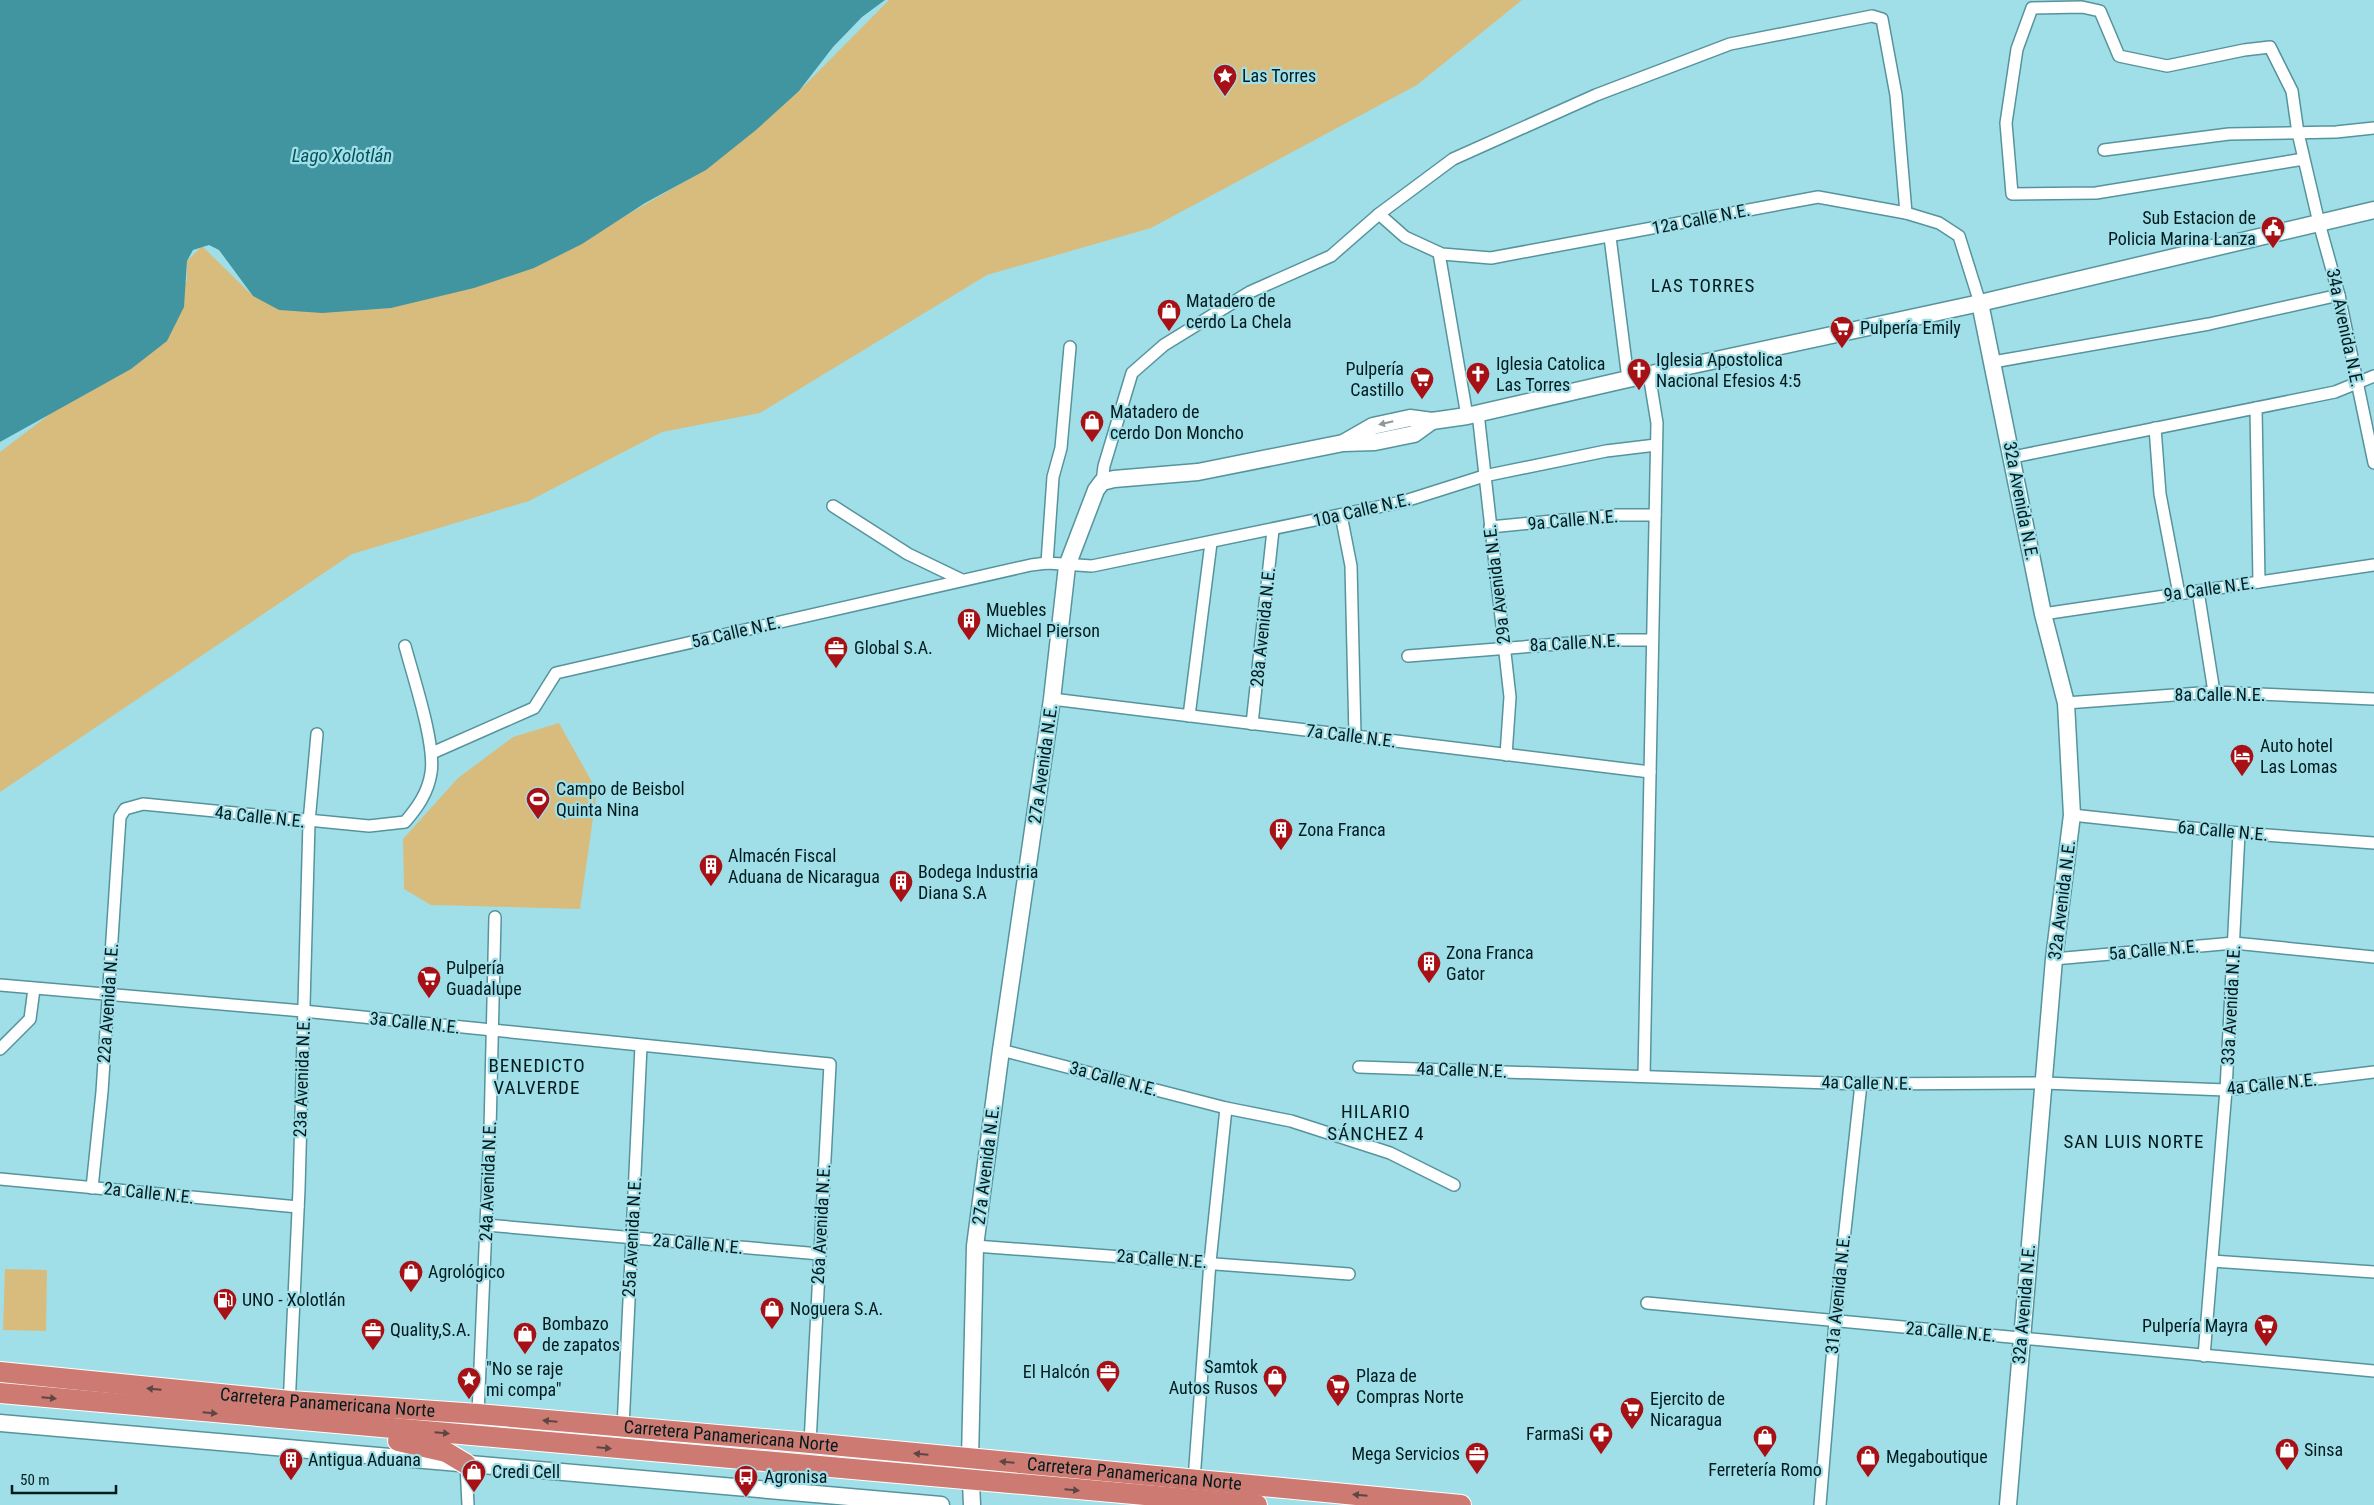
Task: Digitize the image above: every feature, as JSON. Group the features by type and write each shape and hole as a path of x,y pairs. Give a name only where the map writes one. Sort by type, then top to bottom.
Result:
{"highway":[{"name":"Carretera Panamericana Norte","path":"0,1372 289,1410 971,1481 1257,1505"},
{"name":"Carretera Panamericana Norte","path":"0,1393 289,1410 478,1414 1461,1505"},
{"path":"289,1410 322,1433 408,1442 446,1452 466,1464"}],"street":[{"name":"34a Avenida N.E.","path":"2304,159 2096,193 2012,194 2006,123 2017,49 2032,8 2082,7 2100,11 2119,56 2167,66 2244,50 2270,47 2292,90 2298,133 2339,295 2356,384 2374,463"},
{"name":"27a Avenida N.E.","path":"972,1505 970,1459 975,1246 1001,1050 1052,699 1067,566 1096,490 1102,482 1104,466 1132,373 1164,345 1250,292 1330,256 1379,214 1453,159 1596,95 1730,44 1872,16 1882,18 1896,95 1906,213"},
{"path":"2104,150 2229,134 2336,132 2374,128"},
{"name":"12a Calle N.E.","path":"1379,214 1405,237 1440,253 1491,258 1818,197 1906,213 1939,223 1959,236 1980,303"},
{"path":"1102,482 1198,472 1343,443 1375,442 1414,434 1432,421 1472,414 1628,378 1980,303 2374,210"},
{"path":"1610,237 1628,378"},
{"name":"29a Avenida N.E.","path":"1440,253 1484,476 1510,697 1506,754"},
{"path":"1993,362 2209,324 2339,295"},
{"name":"32a Avenida N.E.","path":"1980,303 2013,457 2043,614 2066,703 2072,815 2054,959 2008,1505"},
{"path":"1048,563 1053,477 1061,448 1070,347"},
{"path":"1644,1076 1657,423 1649,374"},
{"path":"2013,457 2335,392 2374,376"},
{"path":"2256,408 2259,582"},
{"path":"2155,428 2160,494 2179,594"},
{"name":"10a Calle N.E.","path":"1067,566 1092,566 1211,543 1402,502 1484,476 1606,451 1656,445"},
{"path":"833,506 908,554 962,580"},
{"path":"1341,515 1351,566 1355,736"},
{"name":"9a Calle N.E.","path":"1490,527 1616,515 1655,515"},
{"name":"28a Avenida N.E.","path":"1252,724 1273,530"},
{"path":"1189,716 1211,543"},
{"name":"5a Calle N.E.","path":"432,753 534,708 556,673 962,580 1048,563 1067,566"},
{"name":"9a Calle N.E.","path":"2043,614 2374,565"},
{"path":"2198,591 2214,692"},
{"name":"8a Calle N.E.","path":"1408,656 1610,640 1652,640"},
{"path":"405,646 432,753"},
{"name":"8a Calle N.E.","path":"2066,703 2214,692 2374,700"},
{"name":"7a Calle N.E.","path":"1052,699 1650,772"},
{"name":"23a Avenida N.E.","path":"289,1410 298,1208 309,822 316,734"},
{"name":"4a Calle N.E.","path":"120,817 126,810 143,804 309,822 369,826 404,822 417,808 426,791 431,772 432,753"},
{"name":"6a Calle N.E.","path":"2072,815 2239,833 2374,843"},
{"name":"22a Avenida N.E.","path":"92,1188 102,1092 120,817"},
{"name":"33a Avenida N.E.","path":"2204,1356 2226,1090 2239,833"},
{"name":"24a Avenida N.E.","path":"478,1414 493,1031 495,917"},
{"name":"5a Calle N.E.","path":"2054,959 2234,944 2374,957"},
{"name":"3a Calle N.E.","path":"0,986 304,1011 830,1064"},
{"path":"0,1049 30,1019 34,988"},
{"name":"25a Avenida N.E.","path":"623,1428 642,1046"},
{"name":"3a Calle N.E.","path":"1001,1050 1226,1108 1291,1121 1390,1153 1454,1185"},
{"name":"26a Avenida N.E.","path":"810,1444 830,1064"},
{"name":"4a Calle N.E.","path":"1359,1067 1861,1084 2044,1084 2226,1090 2374,1072"},
{"name":"31a Avenida N.E.","path":"1820,1505 1835,1322 1861,1084"},
{"path":"1194,1480 1210,1262 1226,1108"},
{"name":"2a Calle N.E.","path":"0,1179 298,1208"},
{"name":"2a Calle N.E.","path":"486,1225 820,1254"},
{"name":"2a Calle N.E.","path":"975,1246 1210,1262 1349,1274"},
{"path":"2212,1261 2374,1272"},
{"name":"2a Calle N.E.","path":"1647,1303 2374,1371"},
{"path":"0,1423 127,1432 466,1464 803,1499 941,1505"},
{"path":"466,1464 468,1505"}],"shaded area":[{"path":"889,0 1522,0 1417,85 1151,228 987,275 760,413 662,432 529,501 352,554 0,792 0,452 50,414 187,281 187,261 202,246 253,296 534,268 691,178 799,91"},
{"path":"559,723 597,791 580,909 431,905 404,889 403,839 458,778 513,737"},
{"path":"5,1269 47,1270 46,1331 3,1330"}],"water":[{"name":"Lago Xolotlán","path":"0,0 885,0 862,17 833,47 799,91 756,130 706,170 645,203 582,244 534,268 474,288 391,308 322,313 279,310 253,296 219,250 209,245 193,250 187,261 184,307 167,341 131,369 0,442"}],"place":[{"name":"Las Torres","path":"1225,97"},
{"name":"Sub Estacion de Policia Marina Lanza","path":"2273,249"},
{"name":"Matadero de cerdo La Chela","path":"1169,332"},
{"name":"Pulpería Emily","path":"1842,349"},
{"name":"Iglesia Apostolica Nacional Efesios 4:5","path":"1639,391"},
{"name":"Iglesia Catolica Las Torres","path":"1478,395"},
{"name":"Pulpería Castillo","path":"1422,400"},
{"name":"Matadero de cerdo Don Moncho","path":"1092,443"},
{"name":"Muebles Michael Pierson","path":"969,641"},
{"name":"Global S.A.","path":"836,669"},
{"name":"Auto hotel Las Lomas","path":"2242,777"},
{"name":"Campo de Beisbol Quinta Nina","path":"538,820"},
{"name":"Zona Franca","path":"1281,851"},
{"name":"Almacén Fiscal Aduana de Nicaragua","path":"711,887"},
{"name":"Bodega Industria Diana S.A","path":"901,903"},
{"name":"Zona Franca Gator","path":"1429,984"},
{"name":"Pulpería Guadalupe","path":"429,999"},
{"name":"Agrológico","path":"411,1293"},
{"name":"UNO - Xolotlán","path":"225,1321"},
{"name":"Noguera S.A.","path":"772,1330"},
{"name":"Pulpería Mayra","path":"2266,1347"},
{"name":"Quality,S.A.","path":"373,1351"},
{"name":"Bombazo de zapatos","path":"525,1355"},
{"name":"El Halcón","path":"1108,1393"},
{"name":"Samtok Autos Rusos","path":"1275,1398"},
{"name":"\"No se raje mi compa\"","path":"469,1400"},
{"name":"Plaza de Compras Norte","path":"1338,1407"},
{"name":"Ejercito de Nicaragua","path":"1632,1430"},
{"name":"FarmaSi","path":"1601,1455"},
{"name":"Ferretería Romo","path":"1765,1458"},
{"name":"Sinsa","path":"2287,1471"},
{"name":"Mega Servicios","path":"1477,1475"},
{"name":"Megaboutique","path":"1868,1478"},
{"name":"Antigua Aduana","path":"291,1481"},
{"name":"Credi Cell","path":"474,1493"},
{"name":"Agronisa","path":"746,1498"}],"district":[{"name":"LAS TORRES","path":"1703,285"},
{"name":"BENEDICTO VALVERDE","path":"537,1076"},
{"name":"HILARIO SÁNCHEZ 4","path":"1376,1122"},
{"name":"SAN LUIS NORTE","path":"2134,1141"}]}
